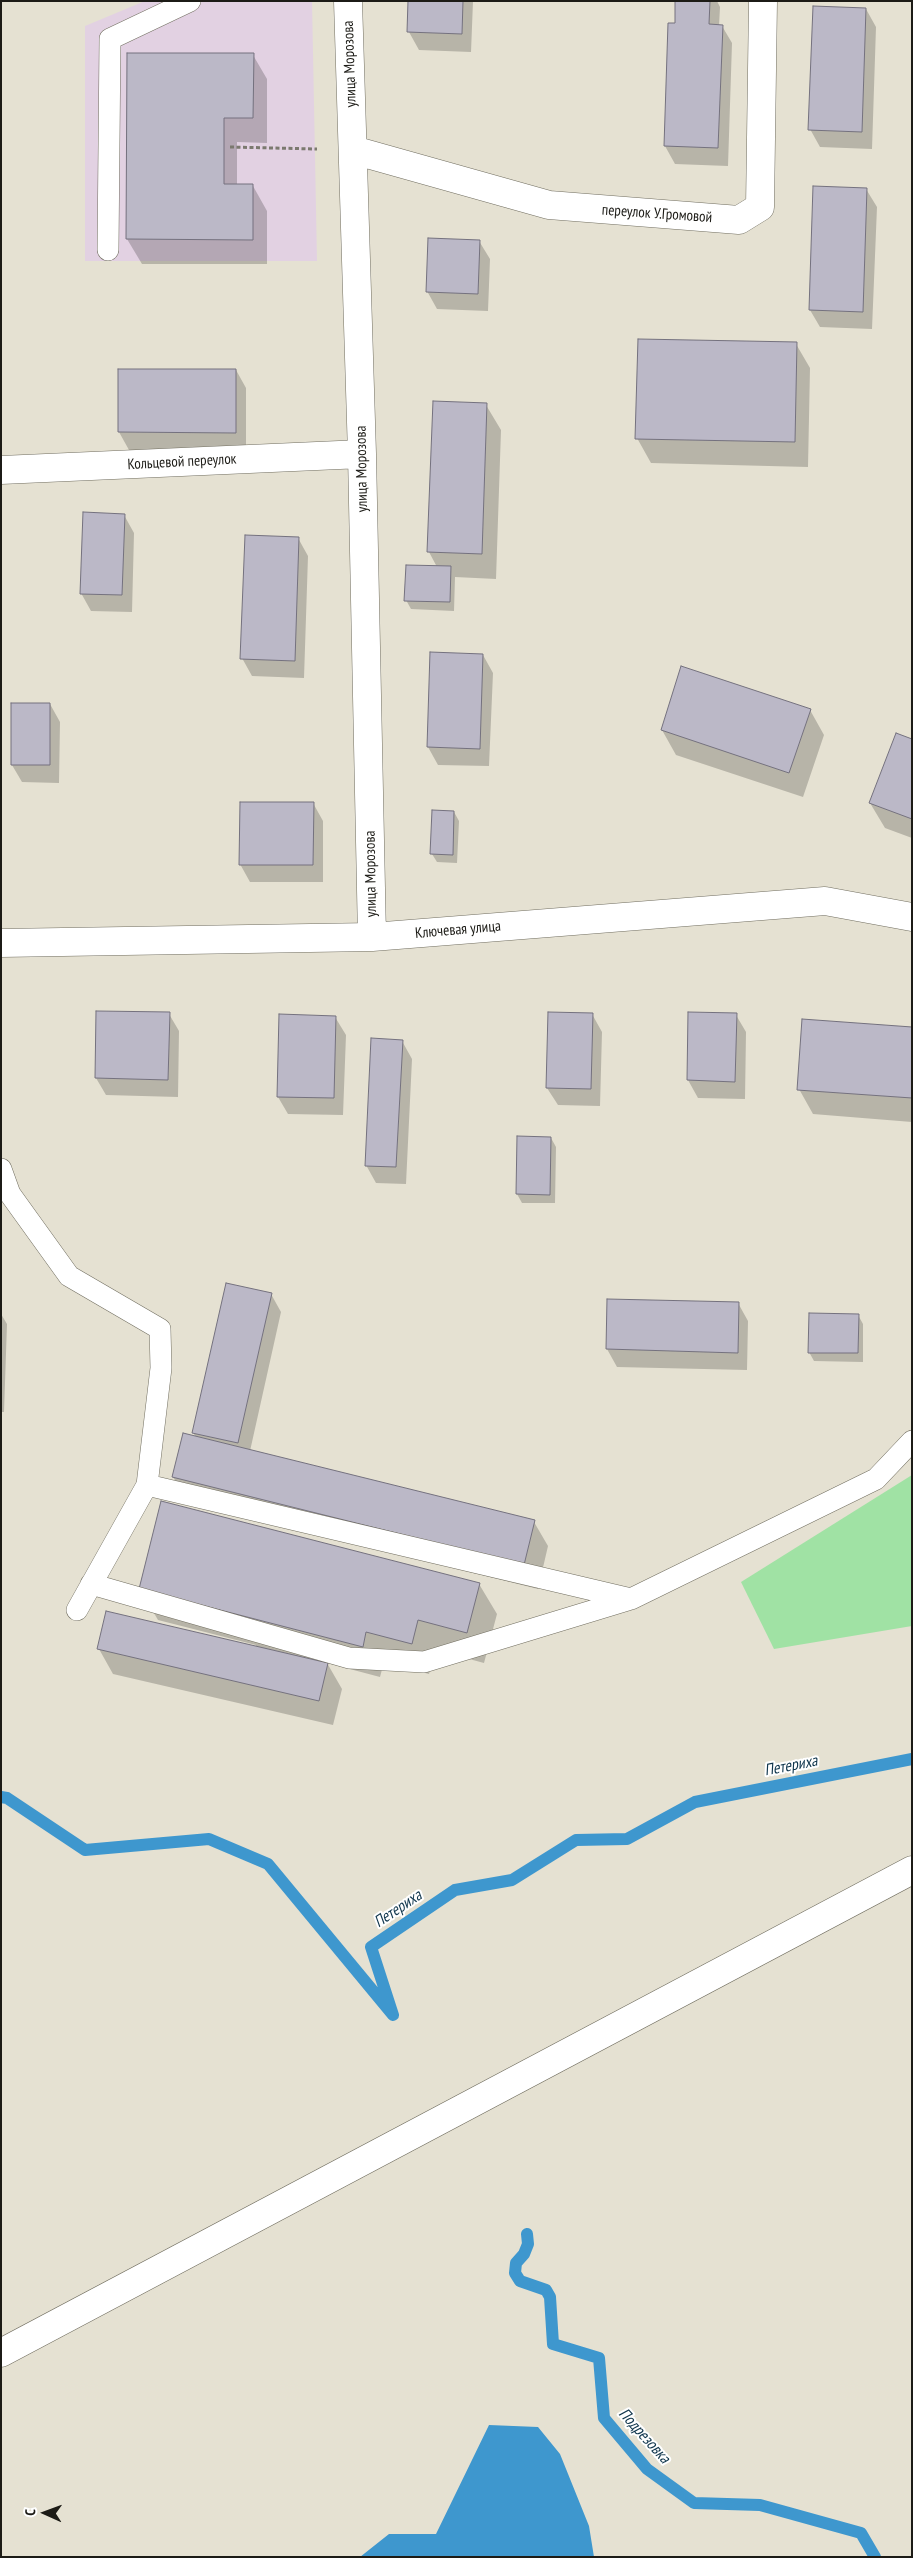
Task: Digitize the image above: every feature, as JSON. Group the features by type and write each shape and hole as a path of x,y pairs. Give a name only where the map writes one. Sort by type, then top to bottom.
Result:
{"street":[{"name":"улица Морозова","path":"348,1 362,454 372,937"},
{"name":"переулок У.Громовой","path":"353,150 549,205 739,220 760,206 763,1"},
{"name":"Кольцевой переулок","path":"1,470 362,454"},
{"name":"Ключевая улица","path":"1,943 372,937 824,901 912,917"},
{"path":"1,2353 912,1870"}],"lane":[{"path":"108,250 110,39 190,1"},
{"path":"1,1169 10,1194 69,1276 160,1329 161,1368 147,1485 77,1610"},
{"path":"91,1584 349,1658 424,1662 631,1599 876,1479 912,1441"},
{"path":"147,1485 631,1599"}],"path":[{"path":"230,147 353,150"}],"shaded area":[{"path":"145,1 312,1 317,261 85,261 85,26"}],"green space":[{"path":"912,1475 912,1626 774,1649 741,1582"}],"water":[{"path":"489,2425 538,2427 560,2454 589,2526 594,2557 360,2557 389,2534 436,2534"}],"building":[{"path":"408,1 463,1 462,34 407,32"},
{"path":"675,1 710,1 709,24 723,25 718,148 664,146 668,23 675,23"},
{"path":"813,6 866,8 862,132 808,130"},
{"path":"127,53 254,53 253,118 224,118 224,184 253,184 253,240 126,239"},
{"path":"813,186 867,188 863,312 809,310"},
{"path":"428,238 480,240 478,294 426,292"},
{"path":"638,339 797,342 795,442 635,439"},
{"path":"118,369 236,369 236,433 118,432"},
{"path":"433,401 487,403 482,554 427,552"},
{"path":"83,512 125,514 122,595 80,594"},
{"path":"245,535 299,537 295,661 240,659"},
{"path":"406,565 451,566 450,602 404,601"},
{"path":"430,652 483,654 480,749 427,747"},
{"path":"681,666 811,709 789,773 661,730"},
{"path":"11,703 50,703 50,765 11,765"},
{"path":"896,733 912,739 912,819 869,803"},
{"path":"240,802 314,802 313,865 239,865"},
{"path":"432,810 454,811 453,855 430,854"},
{"path":"96,1011 170,1012 168,1080 95,1078"},
{"path":"548,1012 593,1013 591,1089 546,1088"},
{"path":"688,1012 737,1013 735,1082 687,1080"},
{"path":"279,1014 336,1016 334,1098 277,1097"},
{"path":"802,1019 912,1027 912,1098 797,1090"},
{"path":"371,1038 403,1040 396,1167 365,1166"},
{"path":"517,1136 551,1137 550,1195 516,1194"},
{"path":"226,1283 272,1293 238,1443 192,1433"},
{"path":"607,1299 739,1302 738,1353 606,1349"},
{"path":"809,1313 859,1314 858,1353 808,1353"},
{"path":"183,1433 535,1520 524,1565 172,1477"},
{"path":"161,1501 480,1583 467,1633 418,1620 412,1644 366,1632 363,1647 139,1589"},
{"path":"106,1611 328,1663 319,1701 97,1649"}],"waterway":[{"name":"Петериха","path":"1,1797 7,1798 85,1850 209,1839 268,1864 393,2015 371,1947 455,1890 512,1880 576,1840 627,1839 695,1802 912,1759"},
{"name":"Подрезовка","path":"527,2234 528,2244 524,2254 516,2263 515,2273 520,2281 546,2290 550,2297 553,2344 599,2358 604,2418 647,2469 694,2503 760,2505 861,2533 875,2557"}]}
